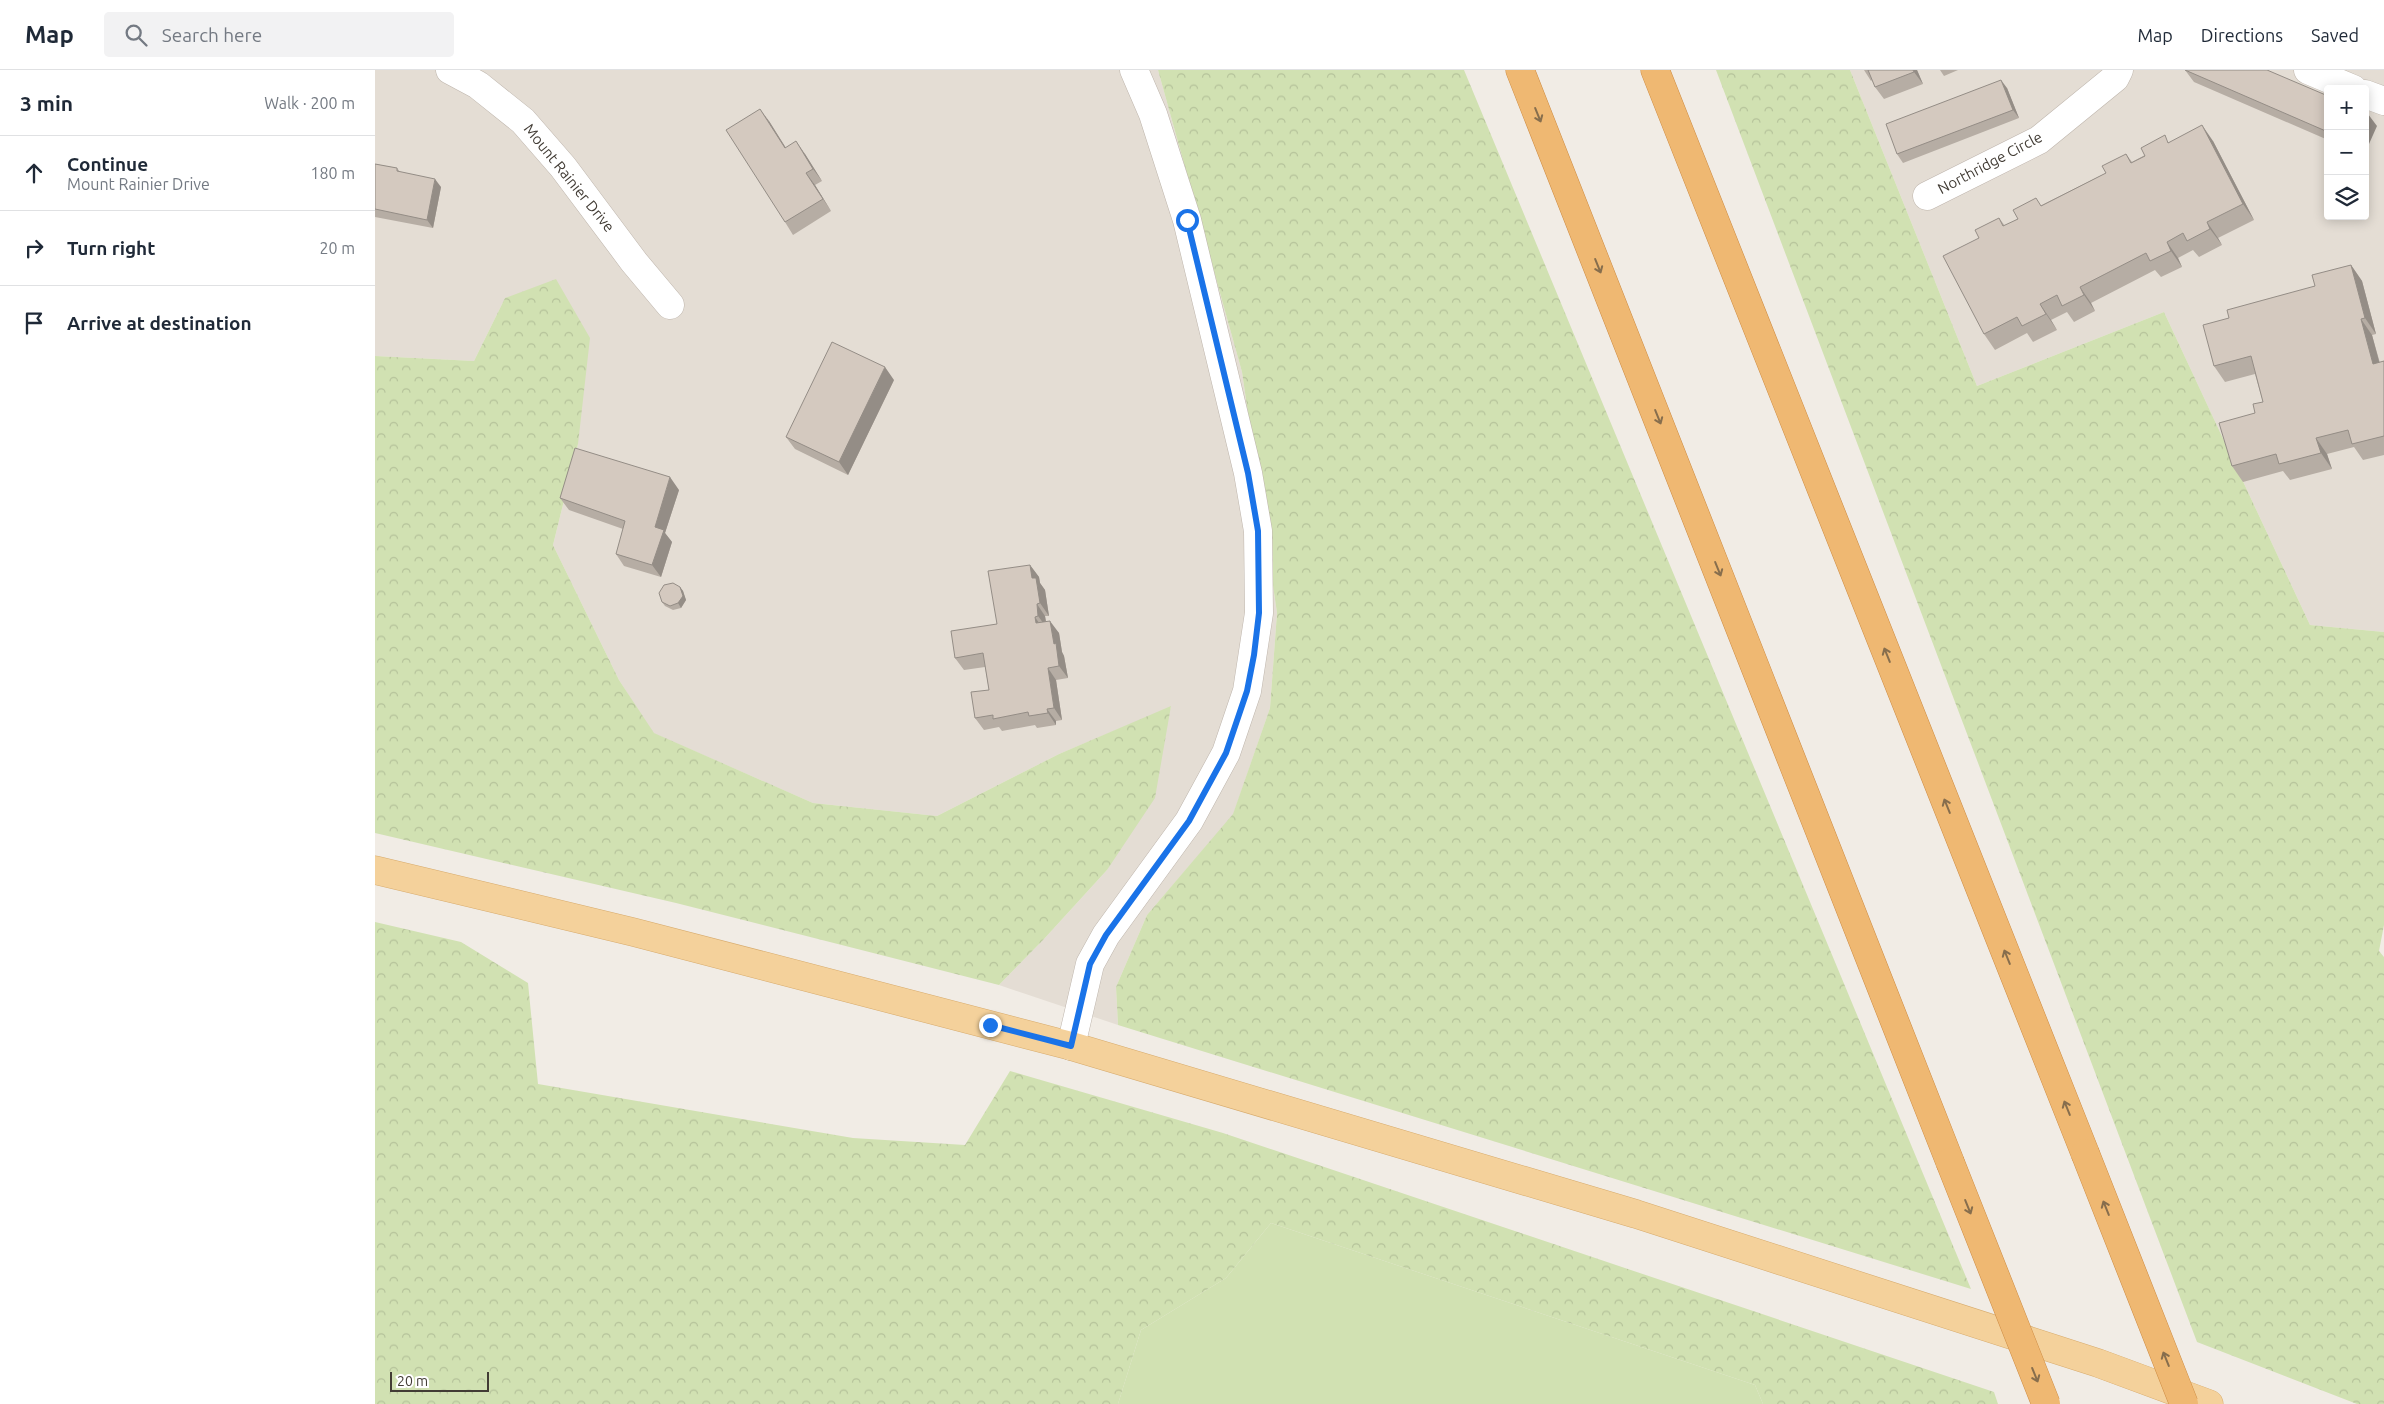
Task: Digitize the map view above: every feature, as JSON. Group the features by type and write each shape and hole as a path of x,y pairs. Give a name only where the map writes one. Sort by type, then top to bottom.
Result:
{"highway":[{"path":"1520,70 2046,1404"},
{"path":"1655,70 2184,1404"}],"main road":[{"path":"375,870 633,932 1071,1046 1636,1214 2088,1360 2209,1404"}],"street":[{"name":"Mount Rainier Drive","path":"450,70 478,85 523,121 563,167 634,262 671,305"},
{"path":"1071,1046 1090,964 1106,935 1189,821 1226,753 1247,691 1259,613 1258,531 1248,473 1187,220 1153,114 1134,70"},
{"name":"Northridge Circle","path":"1927,196 2039,140 2115,78 2119,70"},
{"path":"2308,70 2344,85"},
{"path":"2369,95 2384,101"}],"shaded area":[{"path":"375,70 1158,70 1242,372 1277,613 1270,708 1233,815 1147,915 1116,987 1118,1025 999,985 1107,870 1171,707 1059,754 937,816 813,803 653,733 619,680 553,545 578,444 505,298 474,361 375,356"},
{"path":"1850,70 2384,70 2384,632 2310,625 2164,312 1977,386"}],"green space":[{"path":"1158,70 1464,70 1971,1289 1118,1025 1116,987 1147,915 1233,814 1270,708 1277,613 1242,372"},
{"path":"1716,70 1850,70 1977,386 2164,312 2310,625 2384,632 2384,925 2379,951 2384,957 2384,1404 2357,1404 2197,1342"},
{"path":"556,279 590,338 578,444 553,545 619,680 654,733 813,803 937,816 1059,754 1171,706 1155,798 1107,870 999,985 676,903 375,833 375,356 474,361 505,298"},
{"path":"375,922 461,942 528,983 538,1084 853,1138 965,1145 1010,1071 1223,1133 1994,1392 1998,1404 1763,1404 1755,1385 1271,1223 1226,1278 1141,1330 1118,1404 375,1404"},
{"path":"1271,1223 1755,1385 1763,1404 1118,1404 1141,1330 1226,1278"}],"building":[{"path":"1868,70 1913,70 1914,72 1875,87"},
{"path":"2185,70 2267,70 2324,94 2324,130"},
{"path":"2001,80 2013,110 1897,154 1886,124"},
{"path":"760,109 785,148 796,141 813,169 806,173 823,199 785,222 726,130"},
{"path":"2202,125 2243,204 2207,222 2210,229 2187,241 2183,233 2167,242 2171,251 2150,261 2146,253 2080,287 2084,295 2062,306 2057,295 2040,304 2046,314 2022,326 2017,317 1984,334 1943,256 1979,238 1975,230 1999,218 2003,226 2018,219 2013,210 2036,198 2041,206 2106,173 2102,166 2126,154 2131,163 2145,156 2141,148 2165,135 2168,143"},
{"path":"375,164 435,179 427,220 375,209"},
{"path":"2351,265 2365,318 2361,319 2373,364 2384,361 2384,436 2352,444 2348,430 2316,438 2321,453 2279,464 2276,454 2232,466 2219,423 2255,413 2253,404 2263,402 2251,356 2214,366 2203,325 2229,318 2227,310 2315,286 2312,275"},
{"path":"832,342 885,367 839,462 786,437"},
{"path":"575,448 670,477 655,527 664,530 652,565 616,554 625,521 560,498"},
{"path":"1030,565 1032,578 1036,578 1040,603 1037,604 1038,616 1035,617 1036,623 1050,621 1054,644 1056,643 1059,666 1048,668 1054,708 1047,709 1048,713 1029,716 1028,712 993,719 993,715 975,718 971,692 989,690 983,653 955,658 951,631 997,624 988,571"},
{"path":"673,583 680,587 683,596 678,603 670,606 662,602 659,593 664,585"}],"route":[{"path":"990,1025 1071,1046 1090,964 1106,935 1189,821 1226,753 1247,691 1259,613 1258,531 1248,473 1187,220"}]}
